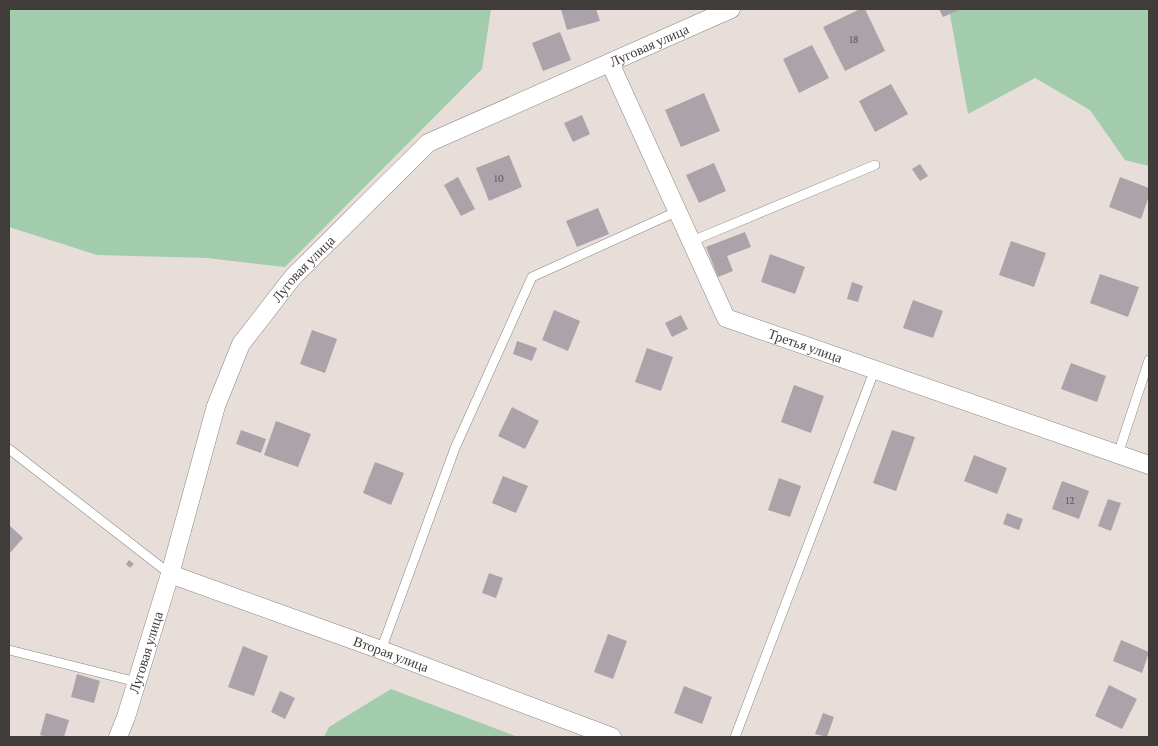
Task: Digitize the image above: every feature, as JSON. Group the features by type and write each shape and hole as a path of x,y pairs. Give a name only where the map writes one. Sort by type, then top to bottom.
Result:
{"street":[{"name":"Луговая улица","path":"118,737 126,717 170,574 216,406 241,344 294,277 428,143 731,9"},
{"name":"Третья улица","path":"610,62 726,318 1149,464"},
{"name":"Вторая улица","path":"170,574 382,650 612,737"}],"lane":[{"path":"692,241 875,165"},
{"path":"382,650 455,448 532,277 678,211"},
{"path":"1118,454 1149,360"},
{"path":"735,737 875,370"},
{"path":"9,449 170,574"},
{"path":"9,650 137,682"}],"green space":[{"path":"9,9 491,9 482,69 285,267 207,258 97,255 9,227"},
{"path":"949,9 1149,9 1149,166 1125,160 1090,110 1035,78 968,114"},
{"path":"391,689 518,737 324,737 329,727"}],"building":[{"path":"561,9 596,9 600,21 567,30"},
{"path":"860,9 865,9 885,51 845,71 823,27"},
{"path":"939,9 961,9 943,17"},
{"path":"560,32 571,60 543,71 532,43"},
{"path":"812,45 829,78 799,93 783,59"},
{"path":"891,84 908,114 875,132 859,101"},
{"path":"704,93 720,131 681,147 665,110"},
{"path":"582,115 590,134 573,142 564,123"},
{"path":"509,155 522,187 489,201 476,168"},
{"path":"714,163 726,191 699,203 686,175"},
{"path":"920,164 928,176 920,181 912,169"},
{"path":"458,177 475,209 461,216 444,185"},
{"path":"1120,177 1149,188 1149,196 1141,219 1109,207"},
{"path":"598,208 609,234 577,247 566,221"},
{"path":"745,232 751,247 727,256 733,271 718,277 706,247"},
{"path":"1011,241 1046,253 1034,287 999,275"},
{"path":"770,254 805,267 795,294 761,282"},
{"path":"1100,274 1139,287 1128,317 1090,303"},
{"path":"852,282 863,286 858,302 847,299"},
{"path":"913,300 943,311 933,338 903,328"},
{"path":"554,310 580,321 568,351 542,340"},
{"path":"681,315 688,329 672,337 665,323"},
{"path":"312,330 337,339 325,373 300,364"},
{"path":"517,341 537,348 532,361 513,354"},
{"path":"647,348 673,357 661,391 635,382"},
{"path":"1071,363 1106,376 1097,402 1061,389"},
{"path":"794,385 824,396 811,433 781,422"},
{"path":"512,407 539,421 525,449 498,436"},
{"path":"276,421 311,434 298,467 264,455"},
{"path":"241,430 266,439 261,453 236,444"},
{"path":"892,430 915,437 896,491 873,483"},
{"path":"974,455 1007,468 997,494 964,481"},
{"path":"375,462 404,473 391,505 363,493"},
{"path":"503,476 528,486 516,513 492,503"},
{"path":"779,478 801,486 790,517 768,510"},
{"path":"1062,481 1089,491 1079,519 1052,509"},
{"path":"1108,499 1121,503 1111,531 1098,526"},
{"path":"1007,513 1023,519 1019,530 1003,524"},
{"path":"9,525 23,538 9,554"},
{"path":"129,560 134,564 130,568 126,564"},
{"path":"489,573 503,578 496,598 482,593"},
{"path":"608,634 627,641 613,679 594,672"},
{"path":"1121,640 1149,652 1142,673 1113,661"},
{"path":"243,646 268,656 254,696 228,687"},
{"path":"77,674 100,681 94,703 71,697"},
{"path":"1109,685 1137,699 1122,729 1095,716"},
{"path":"684,686 712,697 702,724 674,713"},
{"path":"280,691 295,698 285,719 271,712"},
{"path":"46,713 69,720 64,737 40,735"},
{"path":"823,713 834,717 827,737 815,734"}]}
